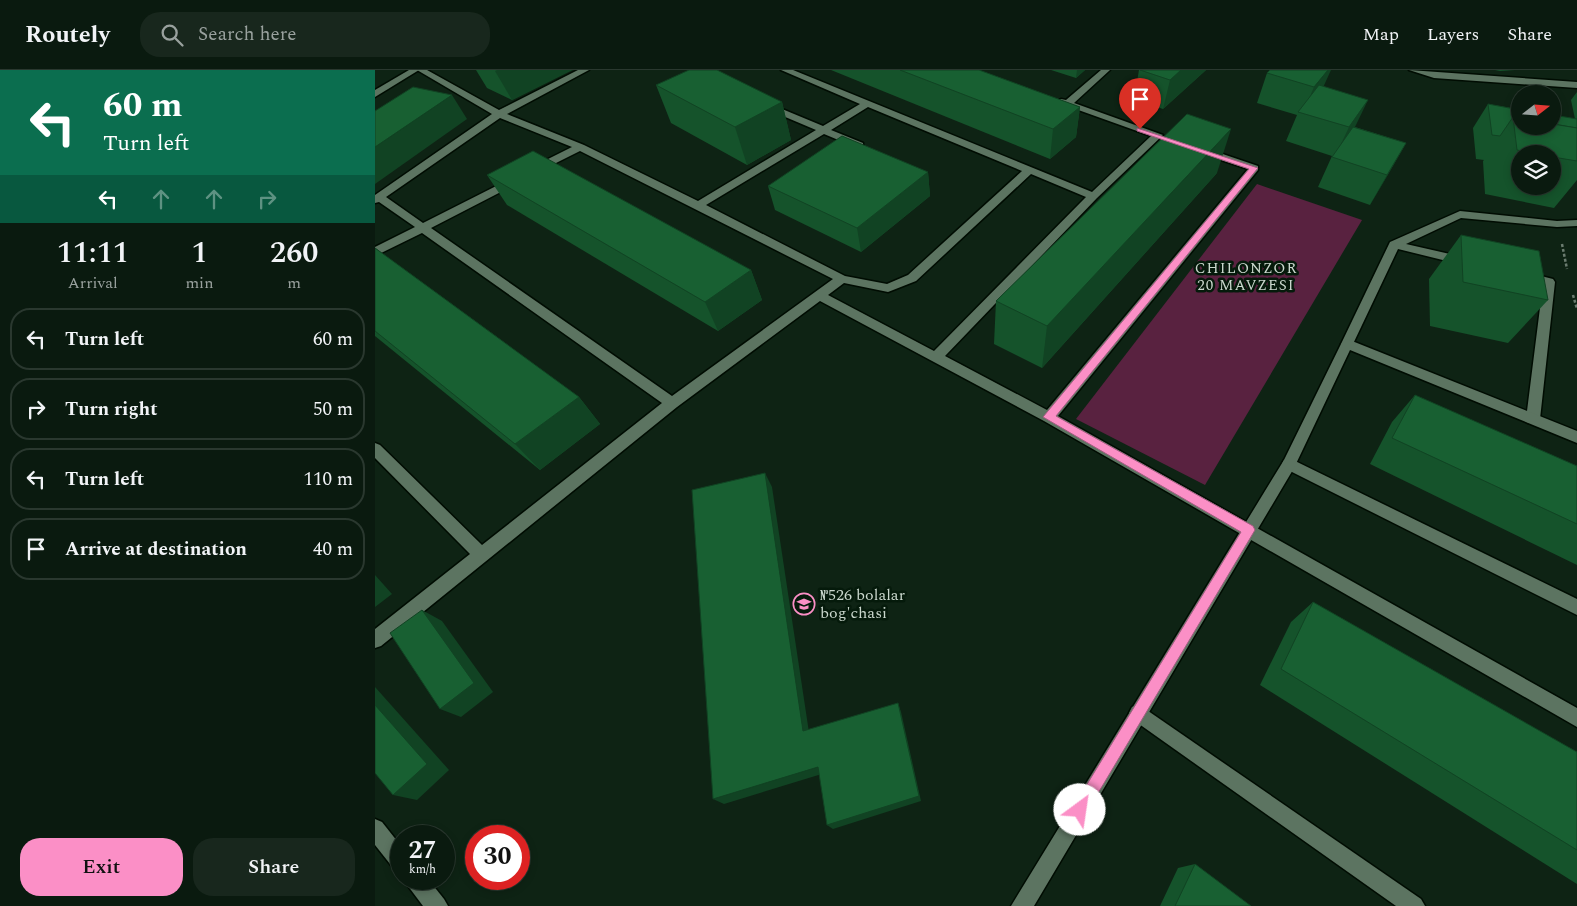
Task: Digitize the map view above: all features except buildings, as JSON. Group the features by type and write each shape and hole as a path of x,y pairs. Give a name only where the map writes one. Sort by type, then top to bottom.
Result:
{"street":[{"path":"375,94 415,70"},
{"path":"421,70 499,114 580,147 698,205 842,280 888,288 913,278 1029,170"},
{"path":"585,70 499,114 377,198 672,403"},
{"path":"785,70 1093,196"},
{"path":"1067,104 1106,70"},
{"path":"1413,70 1434,75 1577,85"},
{"path":"937,356 1093,196 1163,137 1049,98"},
{"path":"759,103 871,151"},
{"path":"698,205 867,104"},
{"path":"375,252 580,147"},
{"path":"1049,417 1254,168 1193,147"},
{"path":"1021,906 1289,464 1394,245 1460,214 1557,224 1577,223"},
{"path":"1394,245 1472,263"},
{"path":"1510,272 1549,282 1533,419"},
{"path":"375,640 672,403 842,280"},
{"path":"820,296 937,356 1049,417 1577,718"},
{"path":"1347,344 1577,437"},
{"path":"375,449 481,554"},
{"path":"1289,464 1577,607"},
{"path":"1138,714 1415,906"},
{"path":"375,829 390,848"},
{"path":"424,890 437,906"}],"shaded area":[{"path":"1257,184 1362,220 1205,485 1076,419"}],"place":[{"name":"№526 bolalar bog'chasi","path":"804,604"}],"district":[{"name":"CHILONZOR 20 MAVZESI","path":"1246,276"}],"route":[{"path":"1080,810 1249,530 1049,417 1254,168 1140,129"}]}
